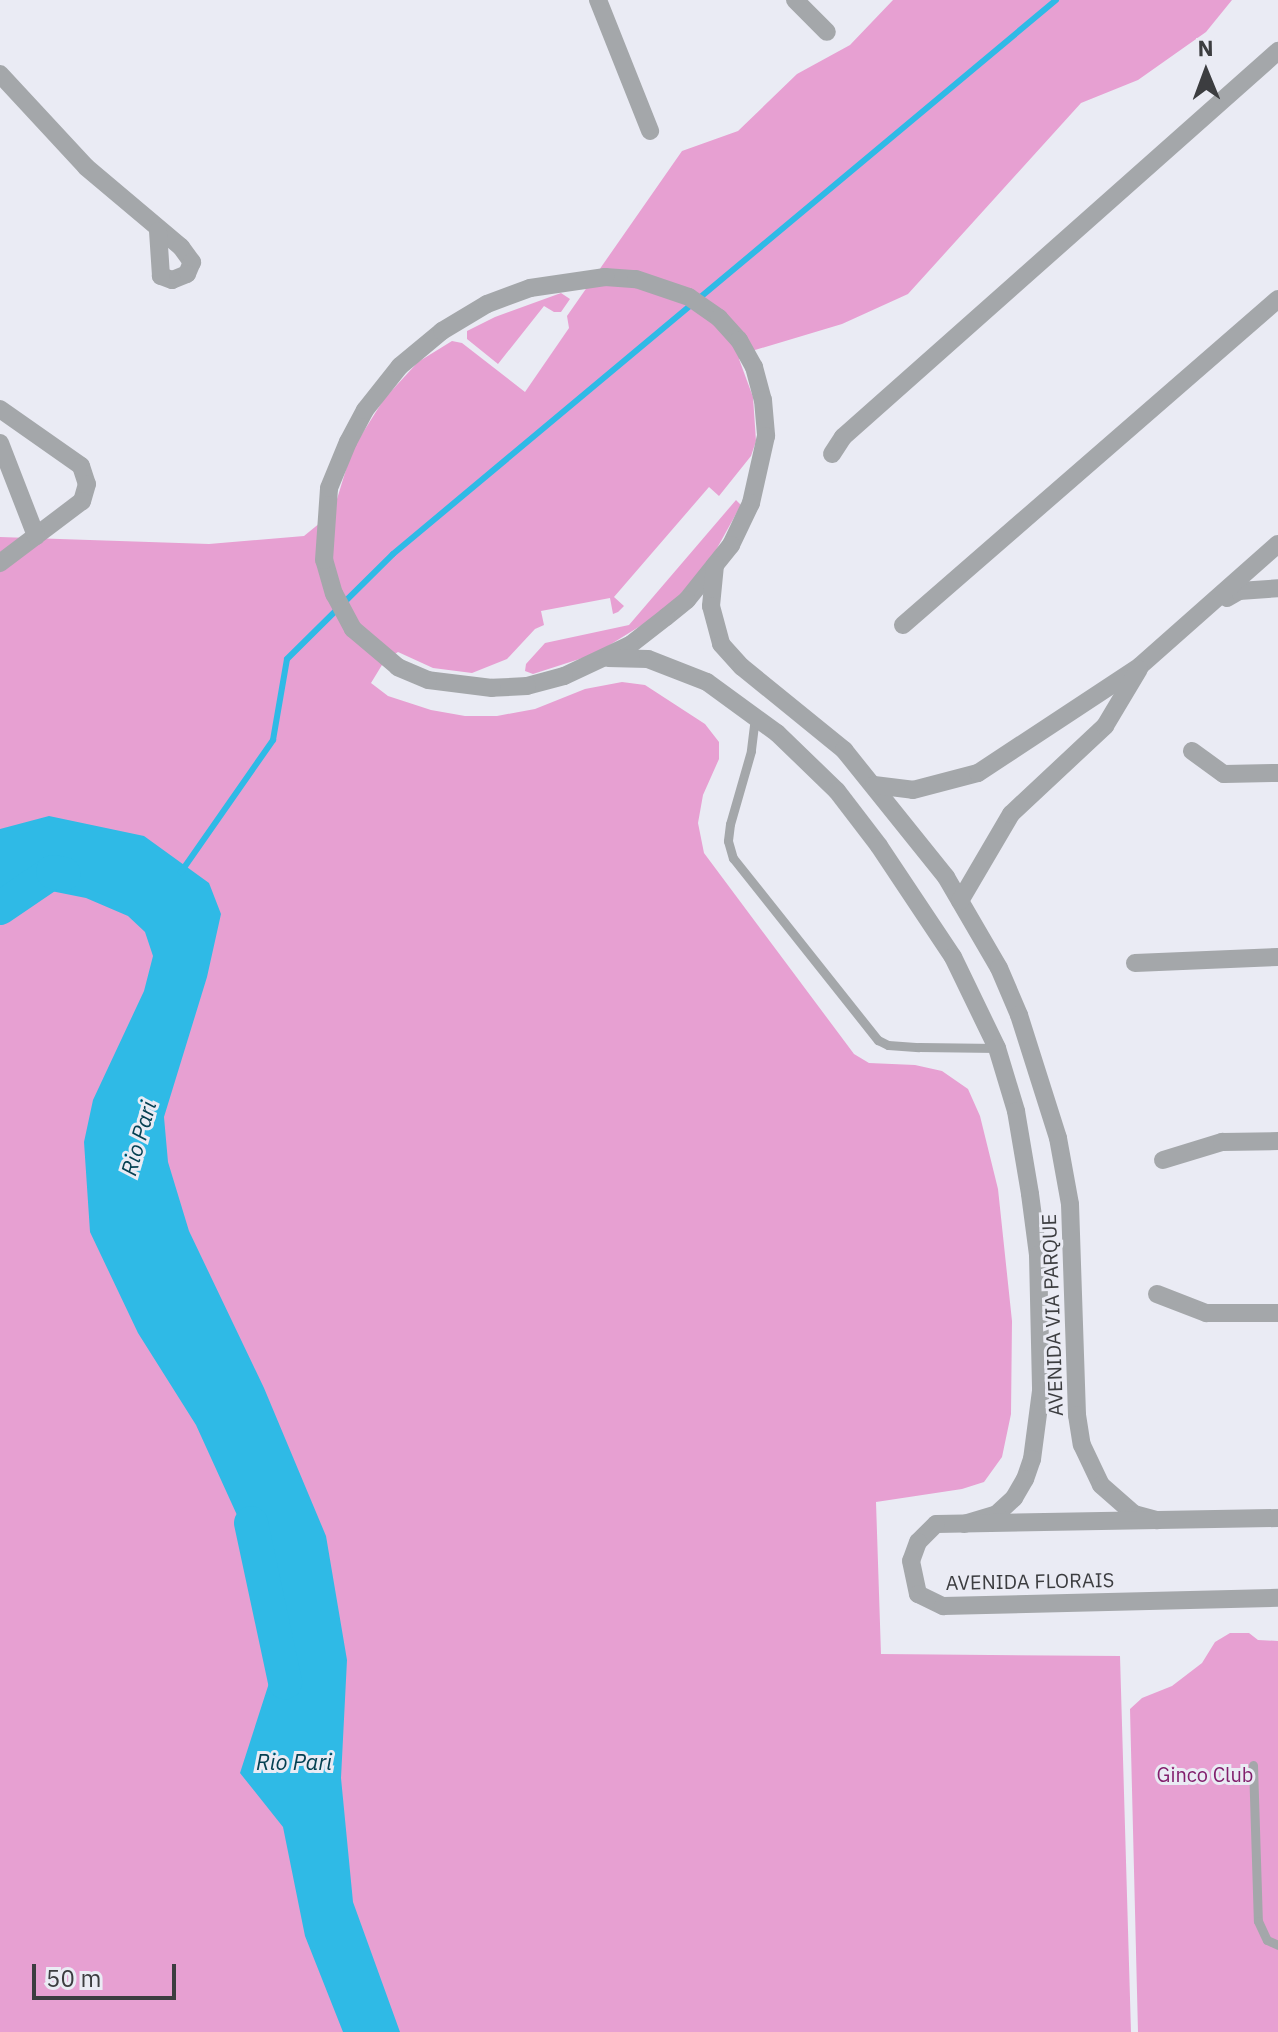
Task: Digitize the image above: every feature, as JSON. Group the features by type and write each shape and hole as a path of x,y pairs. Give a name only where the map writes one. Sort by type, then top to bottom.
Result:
{"street":[{"path":"598,0 650,131"},
{"path":"795,0 827,32"},
{"path":"832,454 843,437 1278,51"},
{"path":"0,74 86,167 158,231"},
{"name":"AVENIDA VIA PARQUE","path":"636,279 689,297 707,310 739,340 754,367 763,400 766,436 751,503 731,545 715,565 687,600 630,645 606,658 527,686 462,686 428,680 398,667 374,650 343,613 324,560 329,488 365,410 407,361 442,331 487,304 530,288 566,280 636,279"},
{"path":"903,625 1278,299"},
{"path":"0,409 81,466 87,484 82,501 0,563"},
{"path":"0,443 36,536"},
{"path":"874,785 913,790 978,773 1140,666 1214,604 1278,544"},
{"name":"AVENIDA VIA PARQUE","path":"715,565 711,606 721,644 742,667 844,750 946,877 999,968 1019,1015 1058,1138 1074,1253 1077,1415 1082,1445 1101,1485 1134,1514 1157,1520"},
{"path":"1214,604 1239,591 1278,588"},
{"name":"AVENIDA VIA PARQUE","path":"606,658 648,659 707,682 755,717 837,791 879,846 953,957 997,1048 1016,1111 1038,1255 1041,1391 1032,1459 1019,1488 997,1514 964,1524"},
{"path":"960,901 1011,814 1105,726 1140,666"},
{"path":"1192,751 1224,774 1278,773"},
{"path":"1135,963 1278,957"},
{"path":"1163,1160 1222,1142 1278,1141"},
{"path":"1157,1294 1206,1313 1278,1313"},
{"name":"AVENIDA FLORAIS","path":"1278,1518 936,1524 918,1542 911,1561 918,1594 943,1606 1278,1598"}],"lane":[{"path":"755,717 751,751 730,824 728,841 733,858 878,1040 888,1045 997,1048"},
{"path":"1253,1765 1258,1921 1267,1940 1278,1945"}],"green space":[{"path":"893,0 1232,0 1206,32 1138,80 1081,103 908,294 842,324 745,353 739,359 753,397 756,441 751,456 719,496 709,487 614,597 624,606 618,612 613,614 610,598 541,611 544,625 535,629 507,659 472,673 433,668 398,652 385,660 371,683 388,696 431,710 465,716 497,716 535,709 585,689 622,682 645,685 705,724 719,742 719,759 703,795 698,823 704,853 854,1054 869,1063 915,1065 942,1071 968,1089 980,1116 998,1189 1012,1321 1011,1414 1002,1457 984,1482 962,1489 876,1502 881,1654 1120,1656 1131,2032 0,2032 0,537 209,544 304,536 326,518 337,499 352,450 384,399 418,362 452,341 462,343 525,392 569,328 567,316 682,151 738,131 797,74 850,45"},
{"path":"561,293 570,299 561,312 544,306 498,364 467,339 467,331 495,317"},
{"path":"736,500 741,505 711,559 679,596 650,620 595,654 533,674 525,671 526,664 545,643 629,625"},
{"name":"Ginco Club","path":"1230,1633 1249,1633 1258,1640 1278,1641 1278,2032 1138,2032 1130,1709 1142,1698 1172,1686 1202,1663 1215,1642"}],"water":[{"name":"Rio Pari","path":"49,816 144,836 209,883 221,914 207,977 164,1117 168,1162 189,1231 264,1388 326,1536 347,1660 341,1778 353,1902 400,2032 343,2032 305,1936 283,1827 240,1773 270,1680 278,1621 262,1570 196,1425 138,1333 90,1232 84,1142 93,1100 144,991 153,956 145,932 128,916 86,898 36,888 0,898 0,829"}],"waterway":[{"path":"181,872 273,740 287,659 393,554 1056,0"},
{"name":"Rio Pari","path":"0,908 53,872 64,874"},
{"name":"Rio Pari","path":"251,1523 285,1682"}]}
